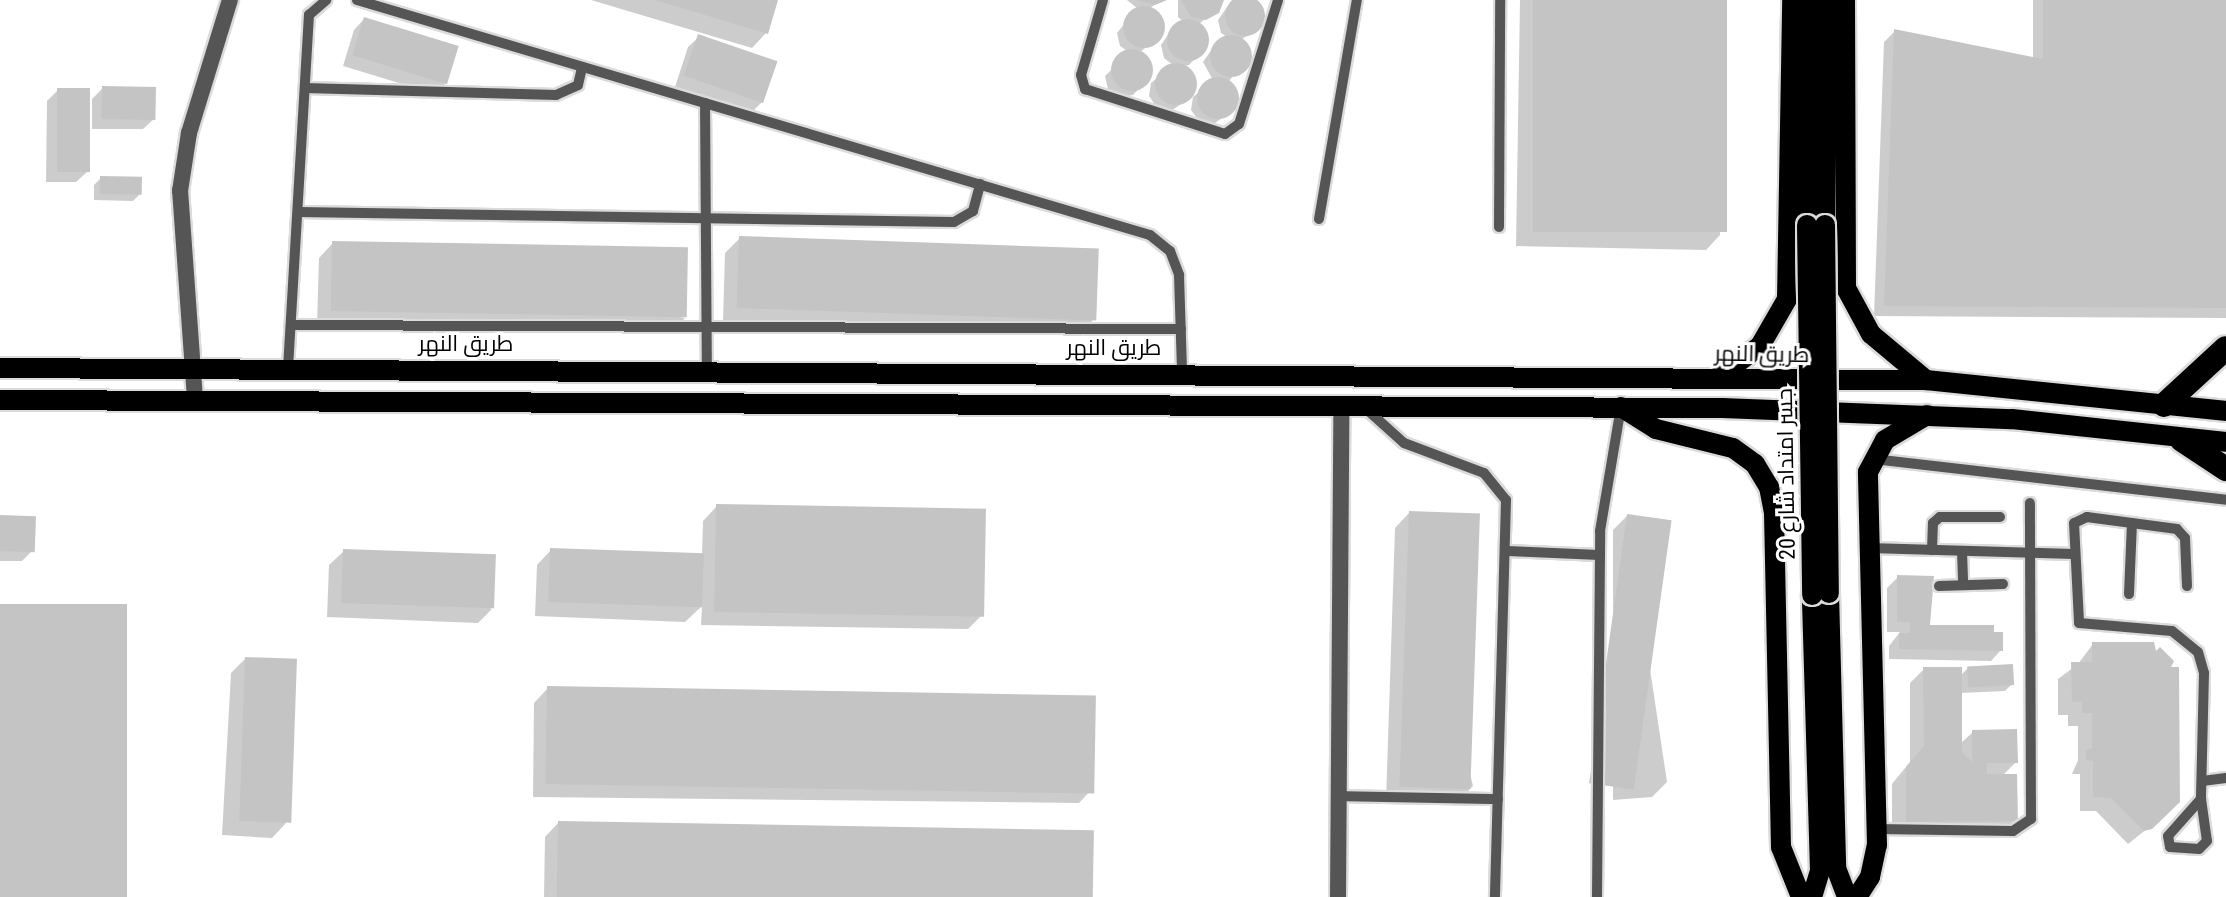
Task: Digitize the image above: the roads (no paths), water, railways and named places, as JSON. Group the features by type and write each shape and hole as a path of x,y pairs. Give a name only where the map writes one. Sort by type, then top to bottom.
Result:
{"highway":[{"path":"2164,405 2226,348"},
{"path":"2182,440 2226,469"}],"main road":[{"path":"1718,377 1760,346 1787,299 1792,0"},
{"name":"جسر امتداد شارع 20","path":"1810,0 1820,594 1820,880 1812,897"},
{"name":"جسر امتداد شارع 20","path":"1816,225 1828,0"},
{"path":"1845,0 1846,288 1859,320 1926,380"},
{"name":"طريق النهر","path":"0,368 707,369 1926,380 2019,385 2226,411"},
{"path":"0,400 1621,407 1929,414 2070,424 2182,440 2226,442"},
{"path":"1621,407 1656,429 1733,448 1755,464 1769,487 1774,513 1781,847 1801,897"},
{"path":"1857,897 1875,861 1876,829 1867,486 1872,459 1885,440 1929,414"},
{"name":"جسر امتداد شارع 20","path":"1820,594 1836,868 1847,897"}],"street":[{"path":"195,399 180,191 189,133 230,0"},
{"path":"1338,897 1341,406"}],"lane":[{"path":"288,368 309,15 326,0"},
{"path":"357,0 980,184 1161,241 1179,275 1182,372"},
{"path":"1103,0 1081,75 1085,89 1225,134 1239,124 1278,0"},
{"path":"1319,219 1357,0"},
{"path":"1499,227 1500,0"},
{"path":"305,88 556,95 578,85 582,67"},
{"path":"705,103 707,369"},
{"path":"298,212 954,222 973,211 980,184"},
{"path":"291,325 1181,329"},
{"path":"1363,406 1404,443 1464,463 1498,485 1506,500 1507,551 1495,897"},
{"path":"1597,897 1600,555 1603,503 1621,407"},
{"path":"1872,459 2226,500"},
{"path":"1876,829 2013,831 2029,824 2030,503"},
{"path":"1932,550 1935,519 2000,517"},
{"path":"2187,586 2183,534 2132,523 2081,517 2073,528 2077,616 2082,626 2172,631 2198,652 2204,673 2201,799 2205,844 2199,849 2170,847 2168,836 2201,799"},
{"path":"2129,594 2132,523"},
{"path":"1869,548 2074,554"},
{"path":"1507,551 1600,555"},
{"path":"1962,551 1963,585"},
{"path":"1939,586 2003,584"},
{"path":"2202,781 2226,778"},
{"path":"1338,796 1498,799"}]}
